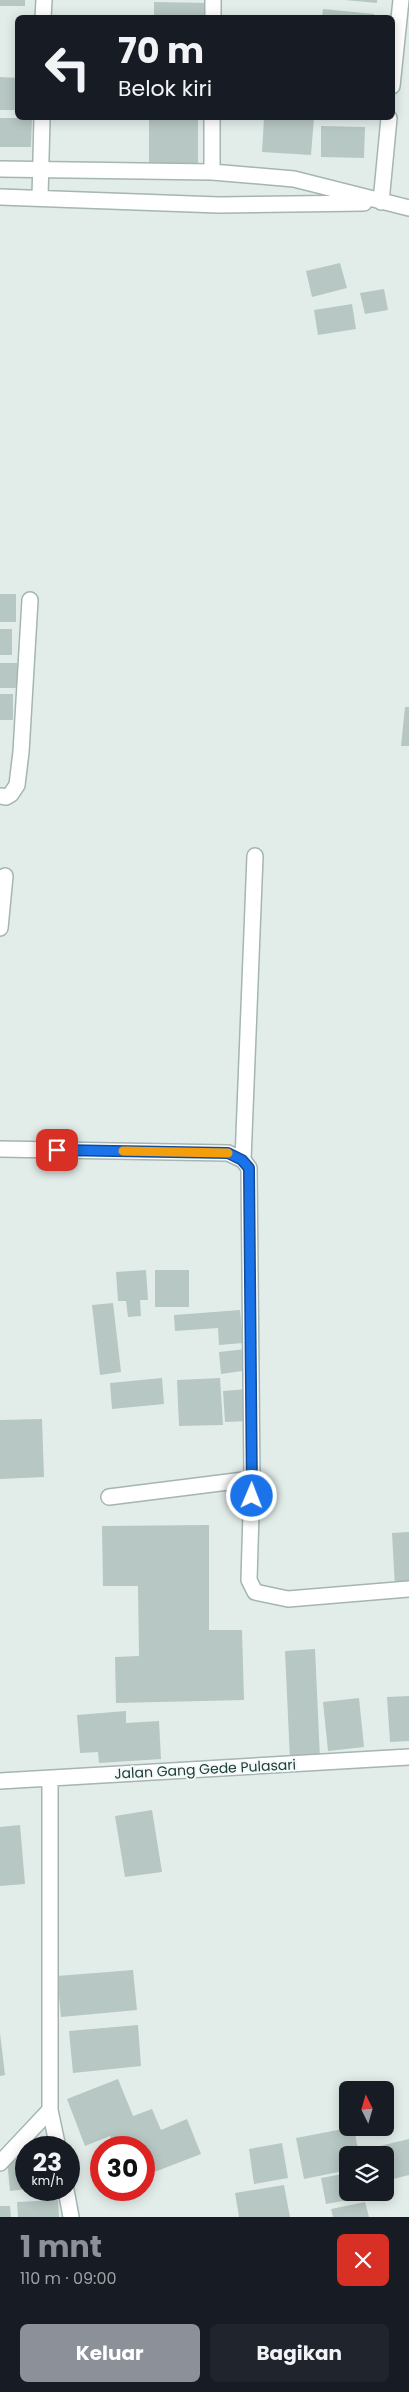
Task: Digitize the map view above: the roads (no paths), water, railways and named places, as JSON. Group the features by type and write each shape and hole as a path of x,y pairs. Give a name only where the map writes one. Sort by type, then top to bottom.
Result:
{"street":[{"path":"44,0 44,15"},
{"path":"212,0 212,15"},
{"path":"395,57 401,0"},
{"path":"40,197 42,120"},
{"path":"212,120 212,172"},
{"path":"381,202 389,120"},
{"path":"0,169 212,172 294,179 409,208"},
{"path":"0,197 219,205 381,202"},
{"path":"0,796 6,797 11,794 17,785 21,752 30,600"},
{"path":"242,1160 255,856"},
{"path":"0,928 5,876"},
{"path":"0,1149 228,1153 242,1160 249,1168 252,1479 249,1580 255,1592 288,1599 409,1589"},
{"path":"109,1497 252,1479"},
{"name":"Jalan Gang Gede Pulasari","path":"0,1781 409,1757"},
{"path":"50,1779 50,2110 55,2136"},
{"path":"0,2163 50,2110"},
{"path":"68,2201 71,2217"}]}
